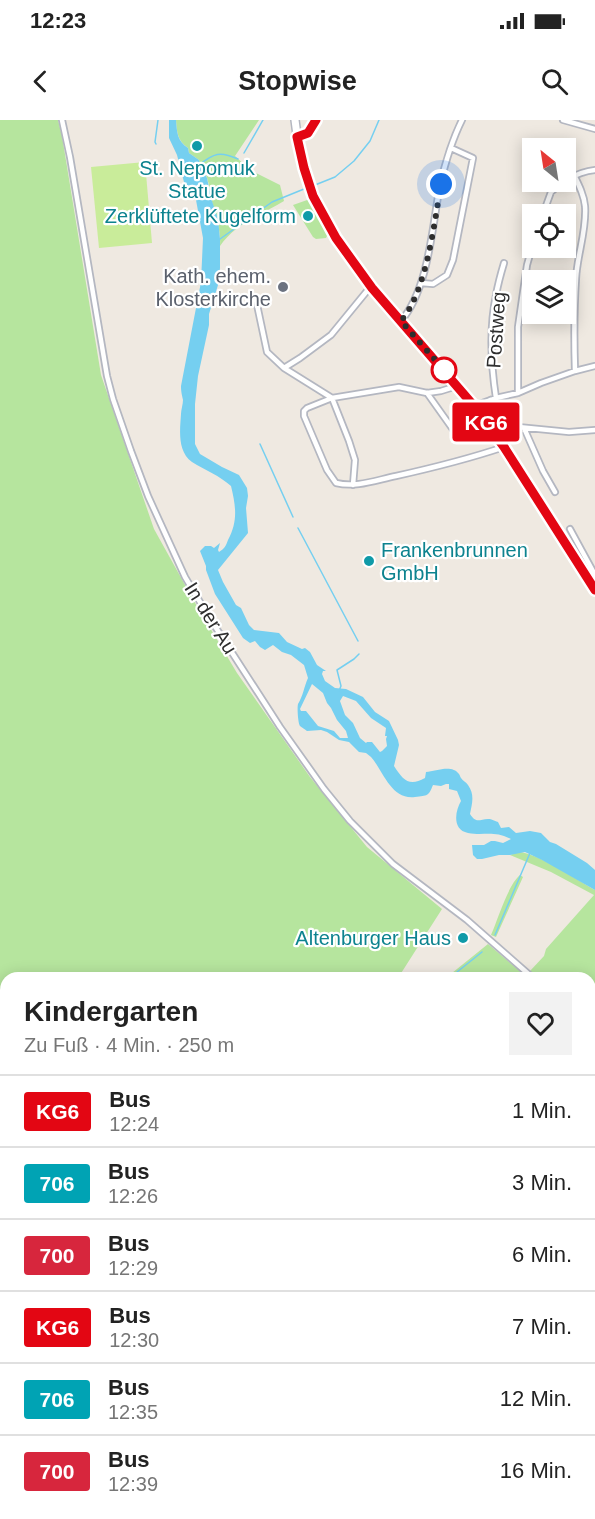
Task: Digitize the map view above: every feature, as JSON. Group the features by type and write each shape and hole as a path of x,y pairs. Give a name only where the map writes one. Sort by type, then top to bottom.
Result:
{"main road":[{"path":"295,120 306,177 313,196 336,238 372,288 474,406 593,577 595,590"}],"street":[{"name":"In der Au","path":"62,120 113,399 148,496 185,577 280,727 350,821 393,864 467,920 526,972"},
{"path":"297,137 308,133 316,120"},
{"path":"401,321 410,311 421,283 441,184 462,120"},
{"path":"563,120 595,129"},
{"path":"421,283 433,284 447,275 453,260 473,158 451,148"},
{"path":"576,174 595,170"},
{"path":"575,371 573,317 576,275 585,221 583,193 576,179"},
{"path":"518,393 518,327 529,258"},
{"name":"Postweg","path":"493,399 492,324 504,263"},
{"path":"284,368 331,335 372,288"},
{"path":"256,300 267,352 284,368 332,398 355,460 353,485"},
{"path":"474,406 595,366"},
{"path":"457,386 428,393 399,387 332,398 307,408 304,416 327,470 336,483 353,485 460,460 504,447"},
{"path":"428,393 459,438"},
{"path":"493,399 502,423 508,426 569,432 595,430"},
{"path":"524,428 555,492"},
{"path":"570,529 593,577"}],"green space":[{"path":"0,120 58,120 101,375 154,529 237,673 310,777 367,847 442,909 402,972 0,972"},
{"path":"176,120 259,120 235,156 250,170 280,185 284,201 241,226 220,246 219,229 207,178 199,160 189,153 188,148 180,139"},
{"path":"145,162 152,243 99,248 91,167"},
{"path":"310,199 328,234 326,238 313,237 293,205"},
{"path":"518,852 526,853 546,861 595,890 595,972 530,971 544,956 546,949 594,895 551,872 510,855"},
{"path":"520,875 523,877 496,937 491,935 507,894"},
{"path":"488,944 521,972 453,972"}],"water":[{"path":"169,120 176,120 180,139 188,148 189,153 199,160 207,178 218,219 220,268 198,376 195,444 200,454 239,475 247,488 248,533 218,570 236,605 241,608 254,630 279,633 287,642 302,649 305,648 317,665 326,671 322,674 325,681 335,688 346,689 363,697 375,712 389,721 399,745 394,766 407,781 419,781 425,778 426,772 448,769 456,771 472,792 470,814 475,819 491,819 498,822 501,828 509,827 516,833 530,831 541,833 550,842 595,870 595,890 525,852 477,859 473,855 472,845 484,845 491,841 503,843 511,839 494,834 468,833 459,828 456,815 461,801 457,791 449,789 449,784 433,785 429,794 407,797 394,790 376,763 366,753 359,752 349,742 339,740 327,732 307,731 301,727 298,719 298,704 308,678 304,665 273,645 265,650 255,641 250,643 243,638 215,594 200,551 205,546 214,548 220,543 219,552 225,547 235,520 235,507 231,486 192,462 184,452 180,440 183,400 181,386 201,282 203,238 196,200 184,182 177,155 169,138","holes":["312,684 323,693 348,738 340,738 334,731 318,726 306,711 301,711","343,696 356,701 371,718 386,728 387,746 382,751 380,752 372,742 366,743 360,738 353,723 345,715 340,701"]}],"waterway":[{"path":"156,144 158,120"},
{"path":"244,153 263,120"},
{"path":"315,185 335,177 354,161 370,141 379,120"},
{"path":"199,165 217,154 238,159"},
{"path":"220,239 272,202 304,189"},
{"path":"260,444 293,517"},
{"path":"298,528 358,641"},
{"path":"339,691 341,686 337,670 359,654"},
{"path":"495,935 530,853"},
{"path":"457,972 482,952"}],"bus line":[{"name":"KG6","path":"316,120 308,133 297,137 313,196 336,238 372,288 474,406 504,447 595,590"}],"place":[{"name":"St. Nepomuk Statue","path":"197,146"},
{"name":"Zerklüftete Kugelform","path":"308,216"},
{"name":"Kath. ehem. Klosterkirche","path":"283,287"},
{"name":"Frankenbrunnen GmbH","path":"369,561"},
{"name":"Altenburger Haus","path":"463,938"}],"route":[{"path":"441,184 421,283 410,311 401,321 444,370"}]}
